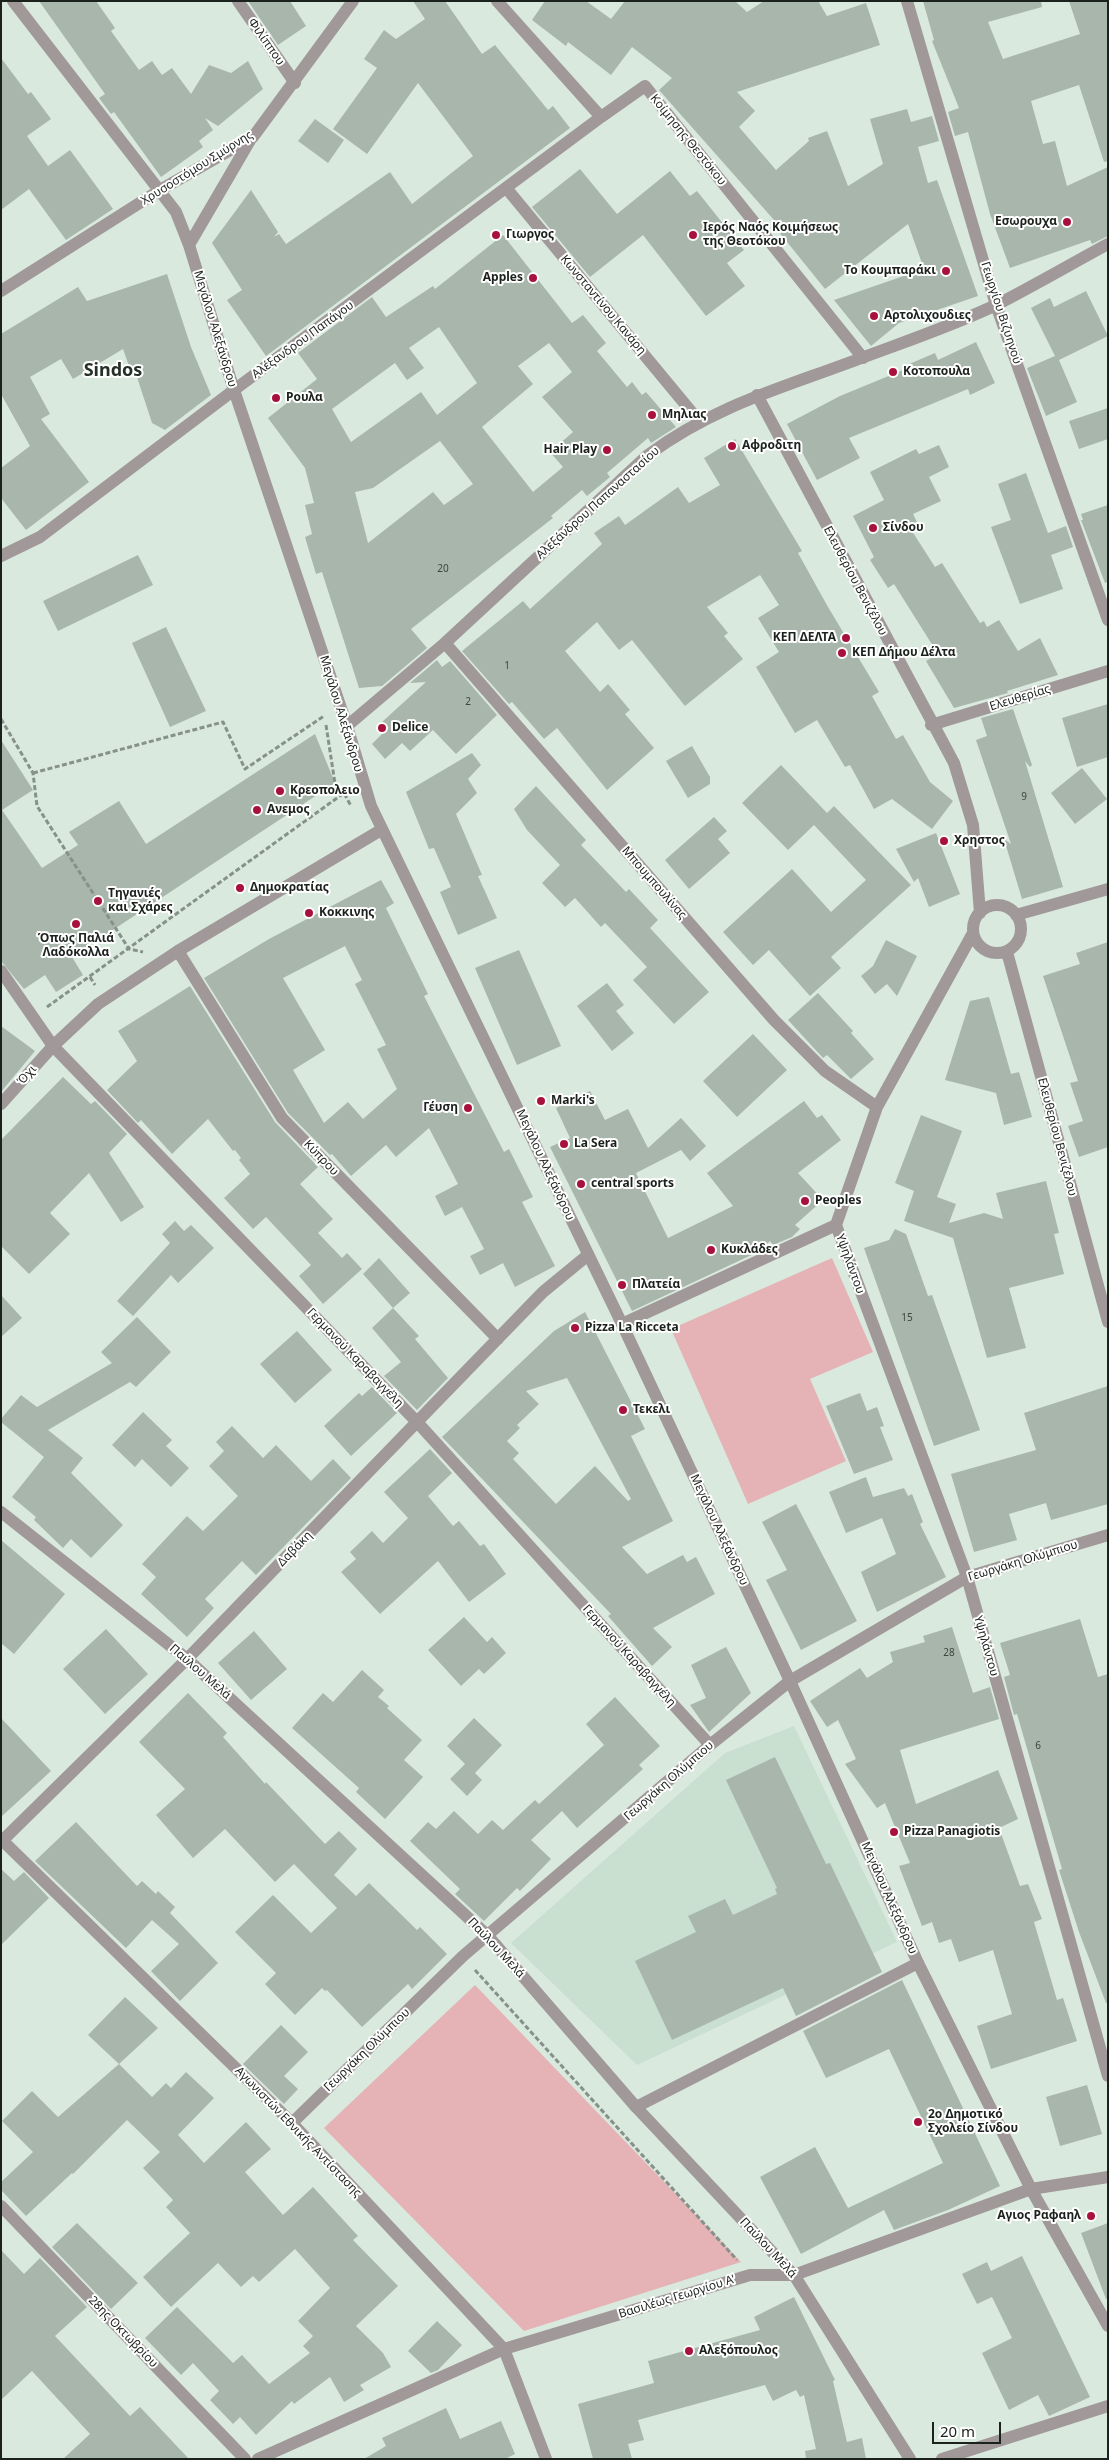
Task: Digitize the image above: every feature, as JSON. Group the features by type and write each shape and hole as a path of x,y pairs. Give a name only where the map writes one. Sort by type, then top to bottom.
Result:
{"street":[{"name":"Μεγάλου Αλεξάνδρου","path":"13,1 176,212 189,245 234,390 346,726 362,782 381,830 488,1045 622,1324 790,1680 918,1963 1031,2189 1108,2326"},
{"name":"Φιλίππου","path":"238,1 294,83"},
{"name":"Χρυσοστόμου Σμύρνης","path":"1,291 160,190 253,137 353,1"},
{"path":"497,1 601,117"},
{"name":"Γεωργίου Βιζυηνού","path":"907,1 996,305 1108,620"},
{"name":"Κοίμησης Θεοτόκου","path":"601,117 645,86 863,358"},
{"name":"Αλέξανδρου Παπάγου","path":"1,556 40,537 601,117"},
{"path":"189,245 253,137"},
{"name":"Κωνσταντίνου Κανάρη","path":"507,189 699,421"},
{"name":"Αλεξάνδρου Παπαναστασίου","path":"346,726 445,644 648,455 699,421 757,395 863,358 996,305 1108,244"},
{"name":"Ελευθερίου Βενιζέλου","path":"757,395 954,763 973,825 980,912"},
{"name":"Μπουμπουλίνας","path":"445,644 774,1020 825,1071 877,1107"},
{"name":"Ελευθερίας","path":"932,725 1108,671"},
{"path":"53,1046 98,1004 178,951 381,830"},
{"path":"1016,915 1108,889"},
{"path":"995,906 1010,909 1016,915 1020,924 1020,935 1016,944 1007,952 992,953 985,950 976,939 974,933 975,920 980,912 995,906"},
{"name":"Υψηλάντου","path":"974,933 877,1107 836,1225 967,1578 1108,2076"},
{"name":"Κύπρου","path":"178,951 282,1118 498,1339"},
{"name":"Ελευθερίου Βενιζέλου","path":"1007,952 1108,1322"},
{"name":"Γερμανού Καραβαγγέλη","path":"1,970 53,1046 418,1423 710,1745"},
{"name":"Όχι","path":"1,1104 53,1046"},
{"name":"Υψηλάντου","path":"622,1324 836,1225"},
{"name":"Δαβάκη","path":"2,1840 187,1659 543,1292 588,1255"},
{"name":"Παύλου Μελά","path":"1,1512 187,1659 488,1936 636,2107 794,2275 910,2459"},
{"name":"Γεωργάκη Ολύμπιου","path":"292,2123 463,1956 710,1745 790,1680 967,1578 1108,1535"},
{"name":"Αγωνιστών Εθνικής Αντίστασης","path":"2,1840 292,2123 504,2348 546,2459"},
{"path":"636,2107 918,1963"},
{"name":"Βασιλέως Γεωργίου Α'","path":"258,2459 504,2348 750,2275 794,2275 1031,2189 1108,2177"},
{"name":"28ης Οκτωβρίου","path":"1,2206 245,2459"},
{"path":"942,2459 1108,2406"}],"path":[{"path":"33,773 222,722 245,768 324,716 336,790 351,798 362,782"},
{"path":"1,719 33,773 37,806 129,949 144,952"},
{"path":"344,793 355,813"},
{"path":"44,1008 90,977 344,793"},
{"path":"140,960 144,952 150,948"},
{"path":"90,977 100,991"},
{"path":"463,1956 750,2275"}],"shaded area":[{"path":"832,1258 873,1352 810,1379 846,1461 748,1504 671,1329"},
{"path":"794,1726 897,1942 637,2065 511,1943 725,1753"},
{"path":"475,1985 741,2262 524,2331 324,2128"}],"building":[{"path":"39,1 96,1 115,28 111,31 139,70 152,61 162,75 172,68 191,94 209,65 231,73 248,61 263,89 218,126 205,118 213,130 199,141 203,147 161,177 114,112 111,114 99,98 105,94"},
{"path":"248,1 290,1 306,26 278,45"},
{"path":"413,1 445,1 482,54 495,45 548,110 553,106 570,128 266,356 227,300 242,290 212,243 251,190 278,232 274,237 279,234 286,244 390,172 412,204 473,156 418,83 367,154 333,129 377,68 364,59 384,30 396,39 425,19"},
{"path":"545,1 586,1 611,19 625,1 735,1 747,12 764,1 818,1 827,16 866,3 880,45 737,92 755,111 739,127 776,170 809,141 808,138 827,131 848,186 883,164 870,119 907,109 911,122 932,116 939,141 918,147 928,183 937,180 978,296 899,323 871,346 834,300 924,269 908,224 825,289 779,232 782,229 659,90 672,78 632,47 611,75 568,42 566,46 532,20"},
{"path":"923,1 1041,1 1042,7 988,22 1003,59 1080,34 1069,1 1108,1 1108,161 1104,162 1079,85 1031,101 1043,144 1055,141 1067,186 1108,167 1108,236 1092,244 1090,240 1010,268 990,214 968,132 955,136 948,112 959,108 932,41 934,40"},
{"path":"1,58 28,94 31,92 51,119 27,136 48,166 70,150 113,209 66,240 29,189 1,210"},
{"path":"315,119 344,140 328,163 298,141"},
{"path":"580,169 617,214 670,171 690,196 697,191 744,250 727,263 745,286 706,316 643,235 590,277 532,207"},
{"path":"503,235 572,323 583,315 606,343 597,351 627,387 632,382 642,395 646,392 676,427 651,443 648,438 607,473 610,477 587,496 582,490 551,516 553,518 411,629 427,648 382,686 359,688 322,572 316,574 305,537 312,534 305,505 314,503 305,468 268,418 317,379 298,353 372,297 386,317 433,286 435,289","holes":["439,327 477,383 437,415 421,392 351,442 332,409 395,363 407,380 424,368 409,348","549,343 572,372 542,397 573,432 550,452 563,467 533,492 482,427 533,384 518,366","440,441 473,484 444,505 433,492 368,543 355,492 373,488"]},
{"path":"167,274 191,347 211,395 165,430 152,423 134,368 130,369 123,349 73,379 61,359 30,377 50,414 41,419 89,482 26,530 1,498 1,468 30,446 1,394 1,334 78,287 87,301"},
{"path":"1086,291 1108,336 1059,360 1077,402 1046,416 1027,368 1055,356 1031,308 1050,298 1054,307"},
{"path":"976,342 995,383 970,395 968,389 849,438 860,458 817,480 787,424 840,396 908,368 907,365 935,353 938,360"},
{"path":"1108,408 1108,439 1079,449 1069,421"},
{"path":"735,439 802,551 798,553 879,692 872,696 896,739 903,735 930,782 953,801 932,829 892,799 874,809 850,765 845,767 817,720 795,733 756,667 779,652 758,618 779,605 760,575 707,607 728,633 724,636 743,659 685,706 632,640 619,650 597,622 565,651 600,692 608,684 630,710 625,714 654,748 607,790 557,728 544,739 512,702 509,704 462,651 523,601 530,609 602,544 594,533 619,516 625,525 678,487 689,503 720,485 704,458"},
{"path":"939,445 949,467 929,477 941,501 913,514 918,524 910,528 935,567 942,563 980,623 984,621 987,627 999,620 1018,651 1040,638 1058,675 1007,691 1008,693 954,708 926,661 938,654 894,584 888,588 870,560 874,557 853,516 884,500 870,472 916,449 919,454"},
{"path":"1026,473 1048,533 1066,526 1073,547 1051,555 1063,589 1020,604 991,527 1011,520 998,484"},
{"path":"1108,505 1108,582 1105,583 1081,520 1083,520 1081,514"},
{"path":"138,555 153,585 58,631 43,601"},
{"path":"166,627 206,711 170,727 132,643"},
{"path":"437,660 442,667 450,661 497,715 456,754 433,730 410,751 402,743 385,759 372,744 388,728 382,722 426,682 410,683"},
{"path":"1108,704 1108,757 1077,767 1062,718"},
{"path":"1013,709 1032,765 1030,767 1025,761 1063,887 1022,899 1004,839 1011,844 976,740 987,736 981,718"},
{"path":"315,734 335,783 72,957 83,975 56,992 45,975 24,989 1,961 1,740 33,790 2,810 42,868 78,845 69,832 119,801 146,844"},
{"path":"692,746 710,777 710,784 688,798 666,761"},
{"path":"472,753 481,765 468,779 477,793 456,814 482,875 478,876 497,918 458,935 440,892 451,887 434,848 429,849 406,792"},
{"path":"781,765 827,813 834,806 911,885 831,957 841,968 810,996 769,950 753,965 723,932 792,869 831,912 866,880 814,825 788,850 742,803"},
{"path":"1082,768 1107,799 1075,824 1051,793"},
{"path":"536,786 586,840 581,845 626,892 629,889 658,920 650,928 709,992 674,1024 633,980 647,967 605,923 601,927 575,898 565,907 542,883 560,865 527,830 514,809"},
{"path":"714,817 727,831 718,839 730,853 689,889 665,860"},
{"path":"936,833 960,894 929,907 918,878 914,882 896,849"},
{"path":"381,880 394,903 386,908 428,994 424,996 504,1152 509,1149 533,1197 522,1202 555,1266 515,1287 503,1263 480,1275 470,1256 484,1249 462,1207 445,1216 435,1196 458,1184 429,1128 396,1157 386,1145 351,1176 332,1154 330,1155 288,1113 204,978 269,939","holes":["345,946 362,980 355,984 386,1045 377,1049 397,1089 363,1119 348,1102 324,1123 293,1070 325,1050 283,978"]},
{"path":"886,940 917,956 897,996 887,984 875,994 861,976 873,966"},
{"path":"1108,942 1108,1147 1079,1157 1068,1126 1083,1121 1070,1083 1078,1081 1043,976 1080,964 1076,953"},
{"path":"519,950 561,1046 517,1065 475,968"},
{"path":"607,983 624,1005 616,1011 634,1033 612,1051 577,1006"},
{"path":"190,986 275,1122 318,1167 300,1184 333,1219 318,1233 342,1258 347,1253 362,1269 323,1304 299,1276 311,1265 266,1217 253,1229 224,1198 250,1174 239,1160 241,1158 235,1150 233,1151 208,1119 172,1154 141,1120 138,1123 107,1090 137,1061 118,1031"},
{"path":"818,993 853,1031 851,1033 874,1059 851,1079 827,1055 823,1058 788,1020"},
{"path":"989,997 1011,1074 1019,1072 1032,1117 1004,1125 996,1093 945,1080 970,1001"},
{"path":"1,1026 35,1051 1,1092"},
{"path":"753,1034 787,1070 737,1117 703,1081"},
{"path":"63,1077 91,1104 95,1101 127,1134 109,1153 144,1207 121,1222 89,1173 50,1213 70,1234 29,1274 1,1246 1,1140"},
{"path":"590,1091 605,1120 628,1109 648,1148 681,1118 706,1146 690,1161 681,1150 636,1173 668,1238 733,1206 707,1173 804,1101 817,1118 822,1115 841,1140 798,1173 823,1200 795,1225 800,1229 792,1237 773,1245 770,1241 760,1251 632,1311 550,1147 570,1138 556,1108"},
{"path":"921,1115 962,1131 937,1197 956,1204 949,1223 984,1213 1003,1219 996,1193 1046,1181 1059,1233 1054,1234 1064,1274 1009,1288 1026,1348 987,1358 953,1238 904,1221 914,1191 895,1183"},
{"path":"175,1221 184,1231 191,1225 214,1248 178,1283 171,1275 133,1316 117,1301 170,1243 162,1234"},
{"path":"895,1229 906,1234 928,1296 932,1295 980,1430 934,1446 864,1248 889,1240"},
{"path":"379,1258 410,1293 393,1308 363,1274"},
{"path":"1,1295 22,1318 1,1337"},
{"path":"393,1308 419,1336 415,1339 448,1378 417,1410 384,1376 401,1362 372,1328"},
{"path":"585,1312 645,1429 631,1436 673,1521 622,1547 647,1574 683,1555 687,1562 696,1557 715,1594 653,1628 672,1647 652,1666 608,1616 611,1614 442,1437 554,1331","holes":["567,1378 631,1499 628,1501 595,1466 556,1504 513,1459 519,1453 507,1441 520,1428 517,1425 539,1404 526,1391"]},
{"path":"137,1317 171,1352 136,1387 130,1382 48,1430 83,1458 71,1473 123,1525 91,1558 71,1539 63,1548 34,1520 36,1517 12,1497 44,1457 1,1422 1,1419 21,1395 37,1407 112,1363 101,1352"},
{"path":"297,1331 332,1370 295,1403 260,1364"},
{"path":"1108,1386 1108,1504 1051,1520 1046,1503 1009,1514 1017,1540 974,1552 951,1474 1036,1450 1024,1413"},
{"path":"372,1387 397,1413 351,1456 324,1426 359,1393 362,1396"},
{"path":"860,1393 867,1411 877,1407 884,1426 880,1427 893,1460 854,1474 826,1406"},
{"path":"143,1412 172,1440 166,1446 189,1468 171,1487 142,1459 135,1467 112,1445"},
{"path":"232,1426 263,1458 276,1445 311,1481 333,1459 351,1478 256,1575 242,1561 205,1599 214,1608 187,1637 141,1594 156,1577 142,1564 187,1516 203,1531 238,1496 209,1466 224,1451 216,1442"},
{"path":"430,1449 452,1473 428,1496 453,1526 459,1521 480,1546 484,1544 506,1574 469,1602 438,1561 380,1614 341,1572 356,1559 350,1552 372,1531 383,1543 408,1518 384,1492"},
{"path":"866,1477 873,1497 904,1488 908,1496 912,1494 923,1522 920,1524 946,1577 877,1612 861,1572 896,1554 882,1518 846,1533 829,1492"},
{"path":"796,1504 857,1621 801,1650 766,1580 787,1570 762,1522"},
{"path":"1,1540 65,1594 14,1654 1,1643"},
{"path":"464,1617 487,1642 492,1637 506,1653 484,1674 479,1669 461,1686 428,1650"},
{"path":"1080,1619 1098,1677 1108,1674 1108,2003 1106,2003 1079,1932 1059,1870 1062,1869 1017,1714 1014,1715 1004,1677 1010,1675 1000,1643"},
{"path":"952,1627 973,1693 990,1687 999,1719 900,1750 916,1804 998,1770 1018,1819 999,1828 1020,1886 1028,1884 1042,1919 1034,1922 1057,2000 1063,1998 1077,2041 991,2069 977,2026 1012,2014 993,1950 959,1962 951,1939 939,1943 932,1922 922,1926 899,1866 910,1863 885,1803 877,1808 845,1764 856,1759 838,1720 827,1727 810,1701 860,1668 867,1678 893,1662 890,1652 925,1642 923,1636"},
{"path":"106,1629 148,1674 105,1714 63,1669"},
{"path":"254,1631 287,1669 251,1700 218,1663"},
{"path":"726,1647 751,1693 709,1732 690,1705 706,1698 691,1665"},
{"path":"362,1670 384,1690 378,1697 389,1706 387,1708 422,1740 404,1760 423,1777 385,1819 356,1792 359,1788 292,1728 323,1693 333,1702"},
{"path":"188,1693 227,1733 223,1737 265,1784 266,1782 325,1844 339,1831 357,1849 334,1875 356,1896 369,1883 417,1930 420,1927 447,1954 412,1989 408,1984 362,2027 327,1990 325,1991 322,1988 295,2015 265,1984 276,1973 235,1932 273,1895 311,1933 337,1908 294,1864 275,1882 225,1829 193,1858 156,1815 185,1789 139,1742"},
{"path":"615,1697 660,1746 639,1765 643,1769 577,1828 562,1811 531,1840 551,1859 520,1891 517,1888 484,1921 455,1894 460,1889 410,1841 428,1822 436,1829 454,1811 478,1834 492,1820 503,1830 535,1800 539,1804 604,1745 586,1724"},
{"path":"1,1718 51,1771 1,1817"},
{"path":"474,1718 502,1745 475,1773 482,1780 467,1796 450,1779 465,1764 447,1746"},
{"path":"775,1757 826,1864 830,1863 882,1972 796,2016 783,1988 672,2040 635,1961 696,1932 688,1916 725,1899 733,1915 777,1894 775,1889 777,1888 726,1780"},
{"path":"76,1822 137,1886 142,1881 156,1894 158,1891 175,1907 170,1913 218,1963 180,2001 151,1971 179,1944 152,1920 126,1948 35,1861"},
{"path":"1,1869 14,1881 24,1872 49,1898 1,1945"},
{"path":"902,1980 1000,2186 948,2210 894,2230 884,2210 801,2254 760,2177 815,2147 848,2208 943,2163 889,2049 826,2078 803,2031"},
{"path":"125,1997 158,2028 119,2064 88,2035"},
{"path":"281,2025 308,2052 284,2076 298,2089 284,2104 243,2064"},
{"path":"119,2064 152,2097 166,2083 171,2088 186,2072 214,2098 178,2135 204,2163 246,2122 271,2149 245,2172 283,2215 313,2187 358,2236 353,2240 398,2286 356,2326 383,2353 391,2367 360,2385 364,2390 344,2402 330,2377 294,2404 292,2401 256,2435 240,2417 233,2424 210,2400 219,2391 193,2363 181,2375 145,2338 177,2307 233,2363 242,2355 269,2384 310,2353 303,2346 313,2336 298,2321 330,2288 295,2249 259,2282 253,2276 241,2287 218,2263 171,2307 143,2277 190,2233 166,2207 173,2200 143,2168 160,2152 127,2120 73,2174 26,2216 1,2190 1,2182 33,2152 2,2121 32,2091 58,2117"},
{"path":"1087,2085 1102,2134 1060,2146 1046,2097"},
{"path":"77,2223 138,2283 111,2309 52,2247"},
{"path":"1108,2223 1108,2299 1106,2299 1081,2233"},
{"path":"1,2250 24,2274 40,2258 87,2307 55,2336 130,2416 140,2407 189,2459 63,2459 90,2434 32,2371 1,2400"},
{"path":"1022,2256 1090,2397 1049,2416 1038,2395 1009,2410 982,2353 1012,2338 992,2297 977,2304 962,2274 987,2262 991,2271"},
{"path":"794,2297 835,2380 833,2381 847,2442 862,2438 866,2459 806,2459 805,2451 816,2449 804,2395 800,2397 796,2390 773,2401 765,2385 638,2420 644,2440 628,2444 632,2459 593,2459 578,2404 654,2383 648,2361 760,2330 754,2317"},
{"path":"437,2321 462,2345 438,2370 431,2373 408,2351"},
{"path":"446,2408 460,2439 501,2421 515,2454 505,2459 364,2459 386,2446 382,2438"}],"place":[{"name":"Εσωρουχα","path":"1067,222"},
{"name":"Γιωργος","path":"496,235"},
{"name":"Ιερός Ναός Κοιμήσεως της Θεοτόκου","path":"693,235"},
{"name":"Το Κουμπαράκι","path":"946,271"},
{"name":"Apples","path":"533,278"},
{"name":"Αρτολιχουδιες","path":"874,316"},
{"name":"Κοτοπουλα","path":"893,372"},
{"name":"Ρουλα","path":"276,398"},
{"name":"Μηλιας","path":"652,415"},
{"name":"Αφροδιτη","path":"732,446"},
{"name":"Hair Play","path":"607,450"},
{"name":"Σίνδου","path":"873,528"},
{"name":"ΚΕΠ ΔΕΛΤΑ","path":"846,638"},
{"name":"ΚΕΠ Δήμου Δέλτα","path":"842,653"},
{"name":"Delice","path":"382,728"},
{"name":"Κρεοπολειο","path":"280,791"},
{"name":"Ανεμος","path":"257,810"},
{"name":"Χρηστος","path":"944,841"},
{"name":"Δημοκρατίας","path":"240,888"},
{"name":"Τηγανιές και Σχάρες","path":"98,901"},
{"name":"Κοκκινης","path":"309,913"},
{"name":"Όπως Παλιά Λαδόκολλα","path":"76,924"},
{"name":"Marki's","path":"541,1101"},
{"name":"Γέυση","path":"468,1108"},
{"name":"La Sera","path":"564,1144"},
{"name":"central sports","path":"581,1184"},
{"name":"Peoples","path":"805,1201"},
{"name":"Κυκλάδες","path":"711,1250"},
{"name":"Πλατεία","path":"622,1285"},
{"name":"Pizza La Ricceta","path":"575,1328"},
{"name":"Τεκελι","path":"623,1410"},
{"name":"Pizza Panagiotis","path":"894,1832"},
{"name":"2o Δημοτικό Σχολείο Σίνδου","path":"918,2122"},
{"name":"Αγιος Ραφαηλ","path":"1091,2216"},
{"name":"Αλεξόπουλος","path":"689,2351"}],"district":[{"name":"Sindos","path":"113,371"}]}
